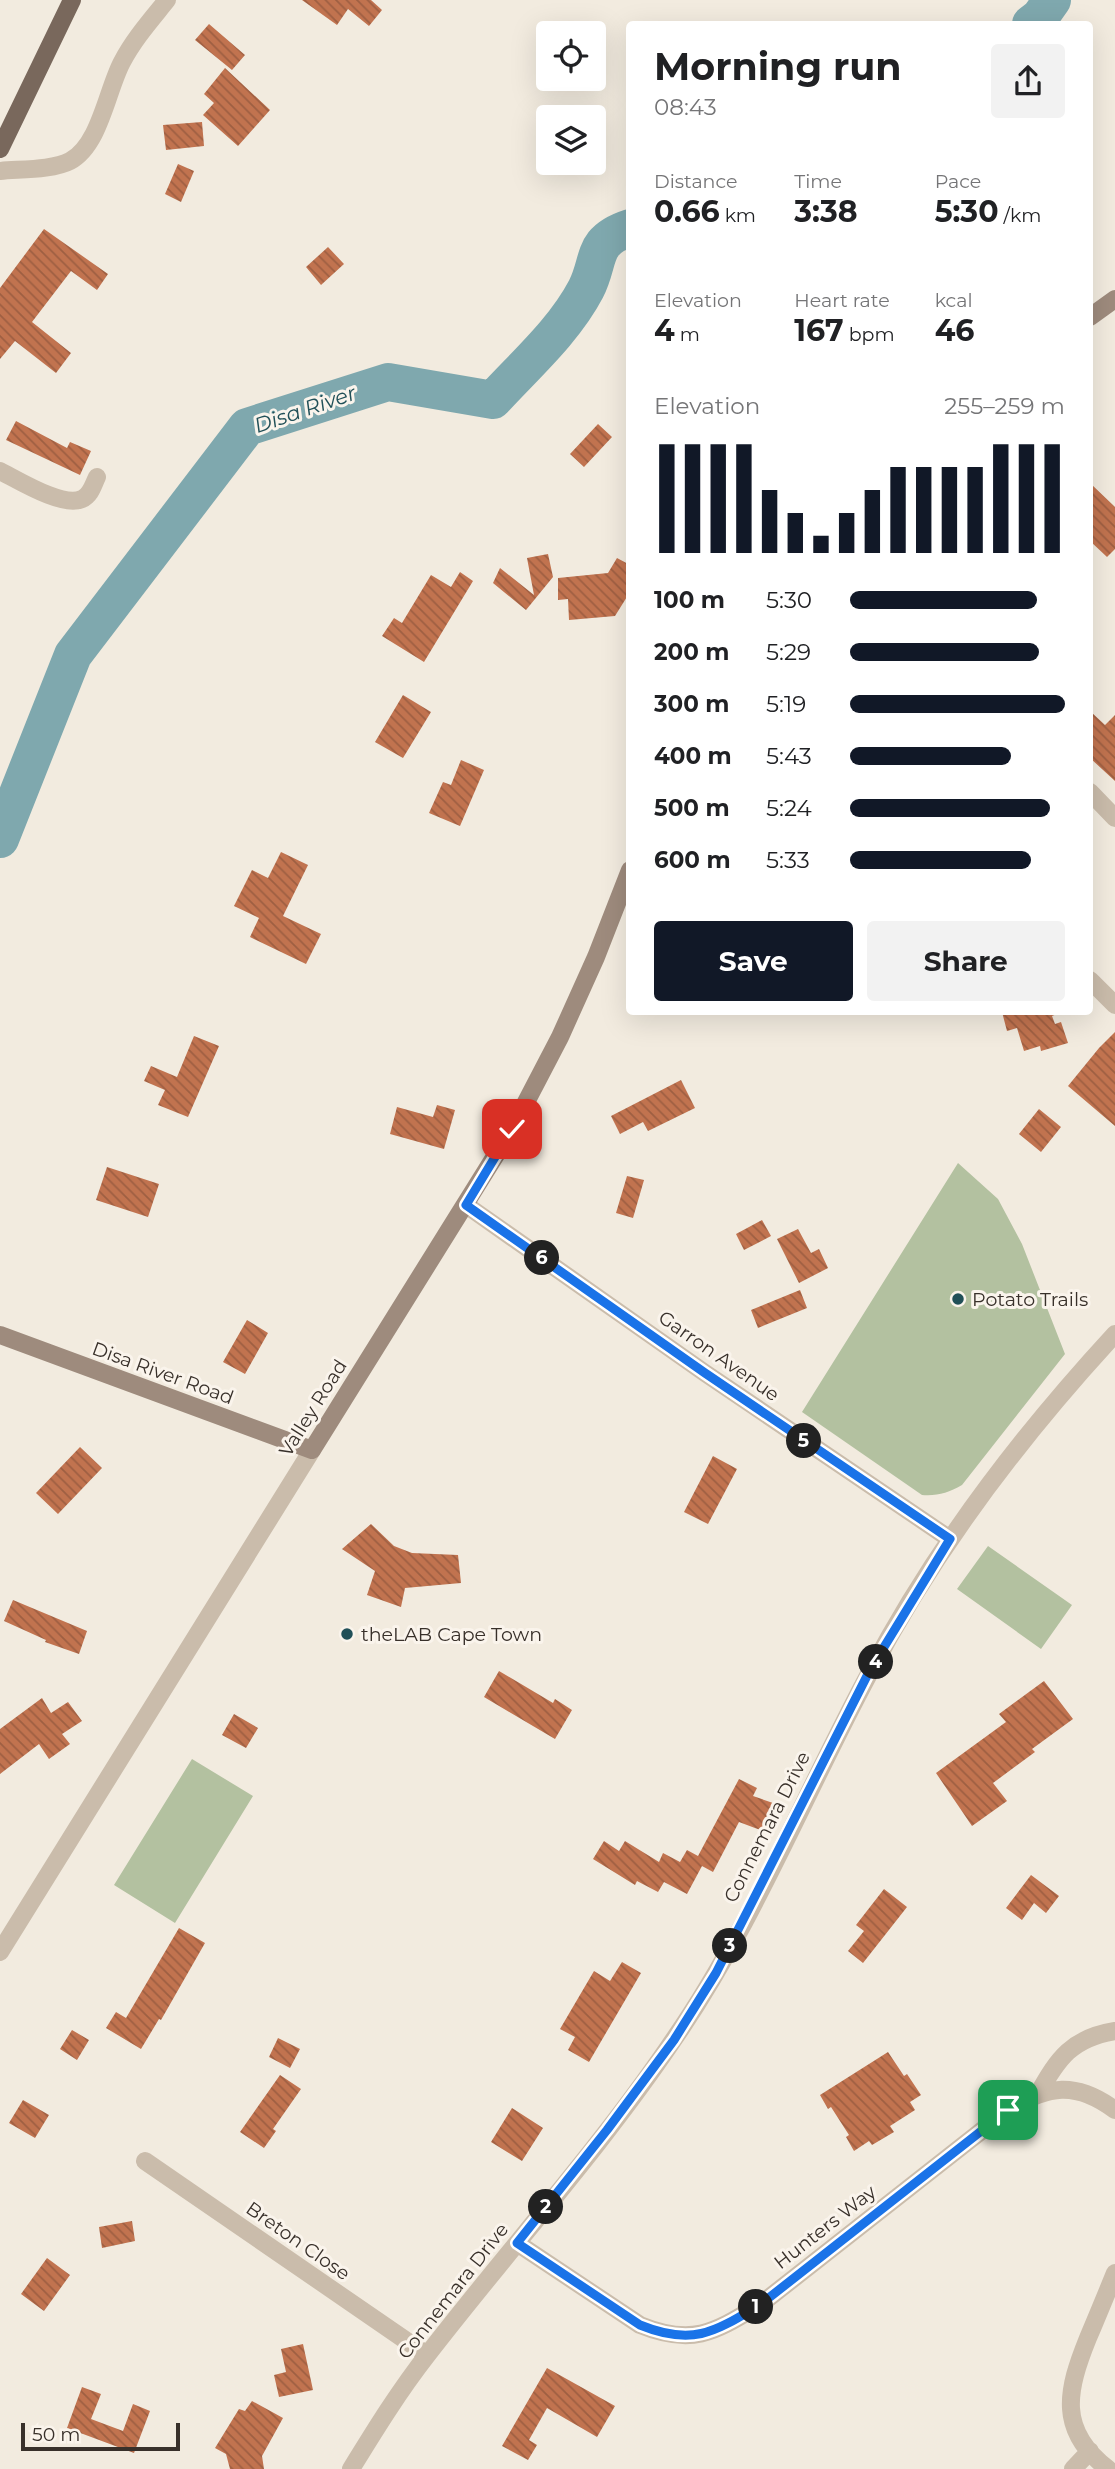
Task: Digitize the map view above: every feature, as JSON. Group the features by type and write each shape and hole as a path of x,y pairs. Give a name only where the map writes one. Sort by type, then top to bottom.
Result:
{"main road":[{"path":"0,149 72,0"}],"street":[{"path":"0,171 64,163 81,152 93,135 129,49 167,0"},
{"path":"1093,315 1115,299"},
{"path":"0,471 67,501 85,498 97,477"},
{"path":"1093,795 1115,818"},
{"name":"Valley Road","path":"0,1952 512,1129 560,1037 596,957 626,880"},
{"path":"1093,983 1115,1005"},
{"name":"Garron Avenue","path":"466,1205 705,1373 950,1539"},
{"name":"Connemara Drive","path":"351,2469 389,2408 427,2355 607,2130 674,2040 716,1973 870,1670 950,1539 1029,1431 1115,1334"},
{"name":"Disa River Road","path":"0,1335 312,1450"},
{"path":"1038,2094 1054,2066 1066,2052 1087,2038 1115,2031"},
{"name":"Hunters Way","path":"517,2243 640,2325 675,2335 704,2334 761,2304 1008,2110 1038,2094 1062,2090 1079,2091 1097,2097 1115,2110"},
{"name":"Breton Close","path":"145,2161 427,2355"},
{"path":"1108,2469 1078,2434 1070,2405 1073,2376 1115,2273"},
{"path":"1073,2469 1090,2451"}],"green space":[{"name":"Potato Trails","path":"958,1163 998,1199 1022,1244 1065,1354 962,1485 943,1493 922,1495 802,1412"},
{"path":"988,1546 1072,1605 1041,1649 957,1589"},
{"path":"192,1759 253,1796 175,1923 114,1885"}],"building":[{"path":"302,0 371,0 382,10 369,26 348,9 337,25"},
{"path":"209,24 245,55 232,70 195,40"},
{"path":"225,68 270,110 238,146 203,115 214,103 204,94"},
{"path":"202,122 204,146 166,150 163,125"},
{"path":"178,164 194,171 181,202 165,194"},
{"path":"44,229 108,274 97,290 71,271 32,322 71,353 56,373 15,341 0,359 0,288"},
{"path":"328,247 344,264 321,285 306,267"},
{"path":"16,421 67,448 70,442 91,451 80,475 6,440"},
{"path":"598,424 612,437 584,467 570,454"},
{"path":"1093,486 1115,507 1115,549 1107,557 1093,544"},
{"path":"548,554 553,577 526,610 493,583 500,568 534,595 527,558"},
{"path":"617,558 626,563 626,598 615,616 569,620 568,599 558,600 558,578 608,573"},
{"path":"460,572 473,581 424,662 382,636 394,618 402,623 431,575 451,587"},
{"path":"403,695 431,712 403,758 375,742"},
{"path":"1093,714 1105,725 1115,715 1115,781 1093,761"},
{"path":"461,760 484,770 460,826 429,813 443,782 451,785"},
{"path":"281,852 308,865 283,916 321,934 306,964 250,937 259,918 234,906 252,870 268,878"},
{"path":"1003,1015 1054,1015 1052,1016 1055,1024 1061,1022 1068,1043 1041,1051 1040,1046 1024,1051 1017,1028 1007,1031"},
{"path":"1115,1032 1115,1126 1068,1086"},
{"path":"194,1036 219,1046 188,1117 158,1105 165,1090 144,1081 151,1066 177,1077"},
{"path":"681,1080 695,1108 648,1131 643,1122 620,1134 611,1116"},
{"path":"437,1105 455,1110 444,1149 390,1134 397,1107 433,1117"},
{"path":"1039,1109 1061,1127 1041,1152 1019,1134"},
{"path":"107,1167 159,1184 148,1217 96,1200"},
{"path":"627,1176 644,1180 633,1218 616,1213"},
{"path":"762,1220 771,1236 744,1250 736,1234"},
{"path":"798,1229 811,1253 819,1249 828,1268 799,1283 777,1239"},
{"path":"800,1290 807,1308 758,1328 751,1310"},
{"path":"247,1320 268,1333 245,1374 223,1362"},
{"path":"80,1447 102,1468 58,1514 36,1493"},
{"path":"713,1456 737,1469 708,1524 684,1512"},
{"path":"371,1524 394,1546 412,1553 458,1555 461,1583 405,1588 401,1607 367,1595 375,1571 342,1549"},
{"path":"13,1600 87,1631 79,1654 45,1642 46,1640 4,1621"},
{"path":"499,1671 553,1703 555,1699 572,1710 555,1739 484,1697"},
{"path":"1044,1681 1073,1719 1032,1749 1035,1752 993,1783 1007,1801 972,1826 936,1773 1006,1722 999,1714"},
{"path":"42,1698 51,1713 68,1702 82,1721 62,1734 70,1744 49,1759 39,1744 0,1774 0,1729"},
{"path":"234,1714 258,1728 246,1748 222,1735"},
{"path":"739,1779 757,1788 753,1796 773,1803 763,1831 739,1822 713,1872 702,1866 687,1894 664,1882 658,1892 637,1881 635,1885 593,1859 604,1841 619,1851 625,1841 659,1862 663,1853 680,1862 687,1850 698,1856"},
{"path":"1031,1875 1059,1896 1046,1913 1034,1903 1022,1920 1006,1908"},
{"path":"884,1889 907,1907 863,1963 848,1951 864,1931 856,1925"},
{"path":"179,1928 205,1943 161,2020 159,2019 141,2049 106,2028 116,2012 126,2018"},
{"path":"622,1962 641,1973 589,2062 568,2050 575,2037 560,2029 594,1971 610,1981"},
{"path":"72,2030 89,2040 77,2060 60,2049"},
{"path":"278,2038 300,2049 290,2068 269,2057"},
{"path":"888,2052 921,2095 910,2102 915,2110 890,2126 894,2132 872,2145 869,2141 854,2151 846,2137 849,2135 820,2095"},
{"path":"280,2075 301,2089 273,2129 276,2131 264,2148 240,2132"},
{"path":"23,2100 49,2115 35,2138 9,2123"},
{"path":"512,2108 543,2128 522,2161 491,2142"},
{"path":"132,2221 135,2241 102,2248 99,2227"},
{"path":"47,2258 70,2275 44,2311 21,2294"},
{"path":"303,2344 313,2390 279,2397 274,2375 286,2372 281,2349"},
{"path":"547,2368 615,2406 597,2437 547,2408 529,2440 537,2445 528,2460 502,2446"},
{"path":"82,2387 101,2394 91,2419 123,2431 133,2404 150,2411 134,2453 67,2428"},
{"path":"252,2401 283,2418 262,2456 264,2469 230,2469 226,2454 215,2448 239,2409 245,2411"}],"waterway":[{"name":"Disa River","path":"1035,21 1052,0"},
{"name":"Disa River","path":"0,839 73,655 247,427 388,382 493,400 567,319 591,279 602,245 626,230"}],"place":[{"name":"Potato Trails","path":"958,1299"},
{"name":"theLAB Cape Town","path":"347,1634"}],"route":[{"path":"512,1129 466,1205 705,1373 950,1539 870,1670 716,1973 674,2040 517,2243 640,2325 675,2335 704,2334 761,2304 1008,2110"}]}
